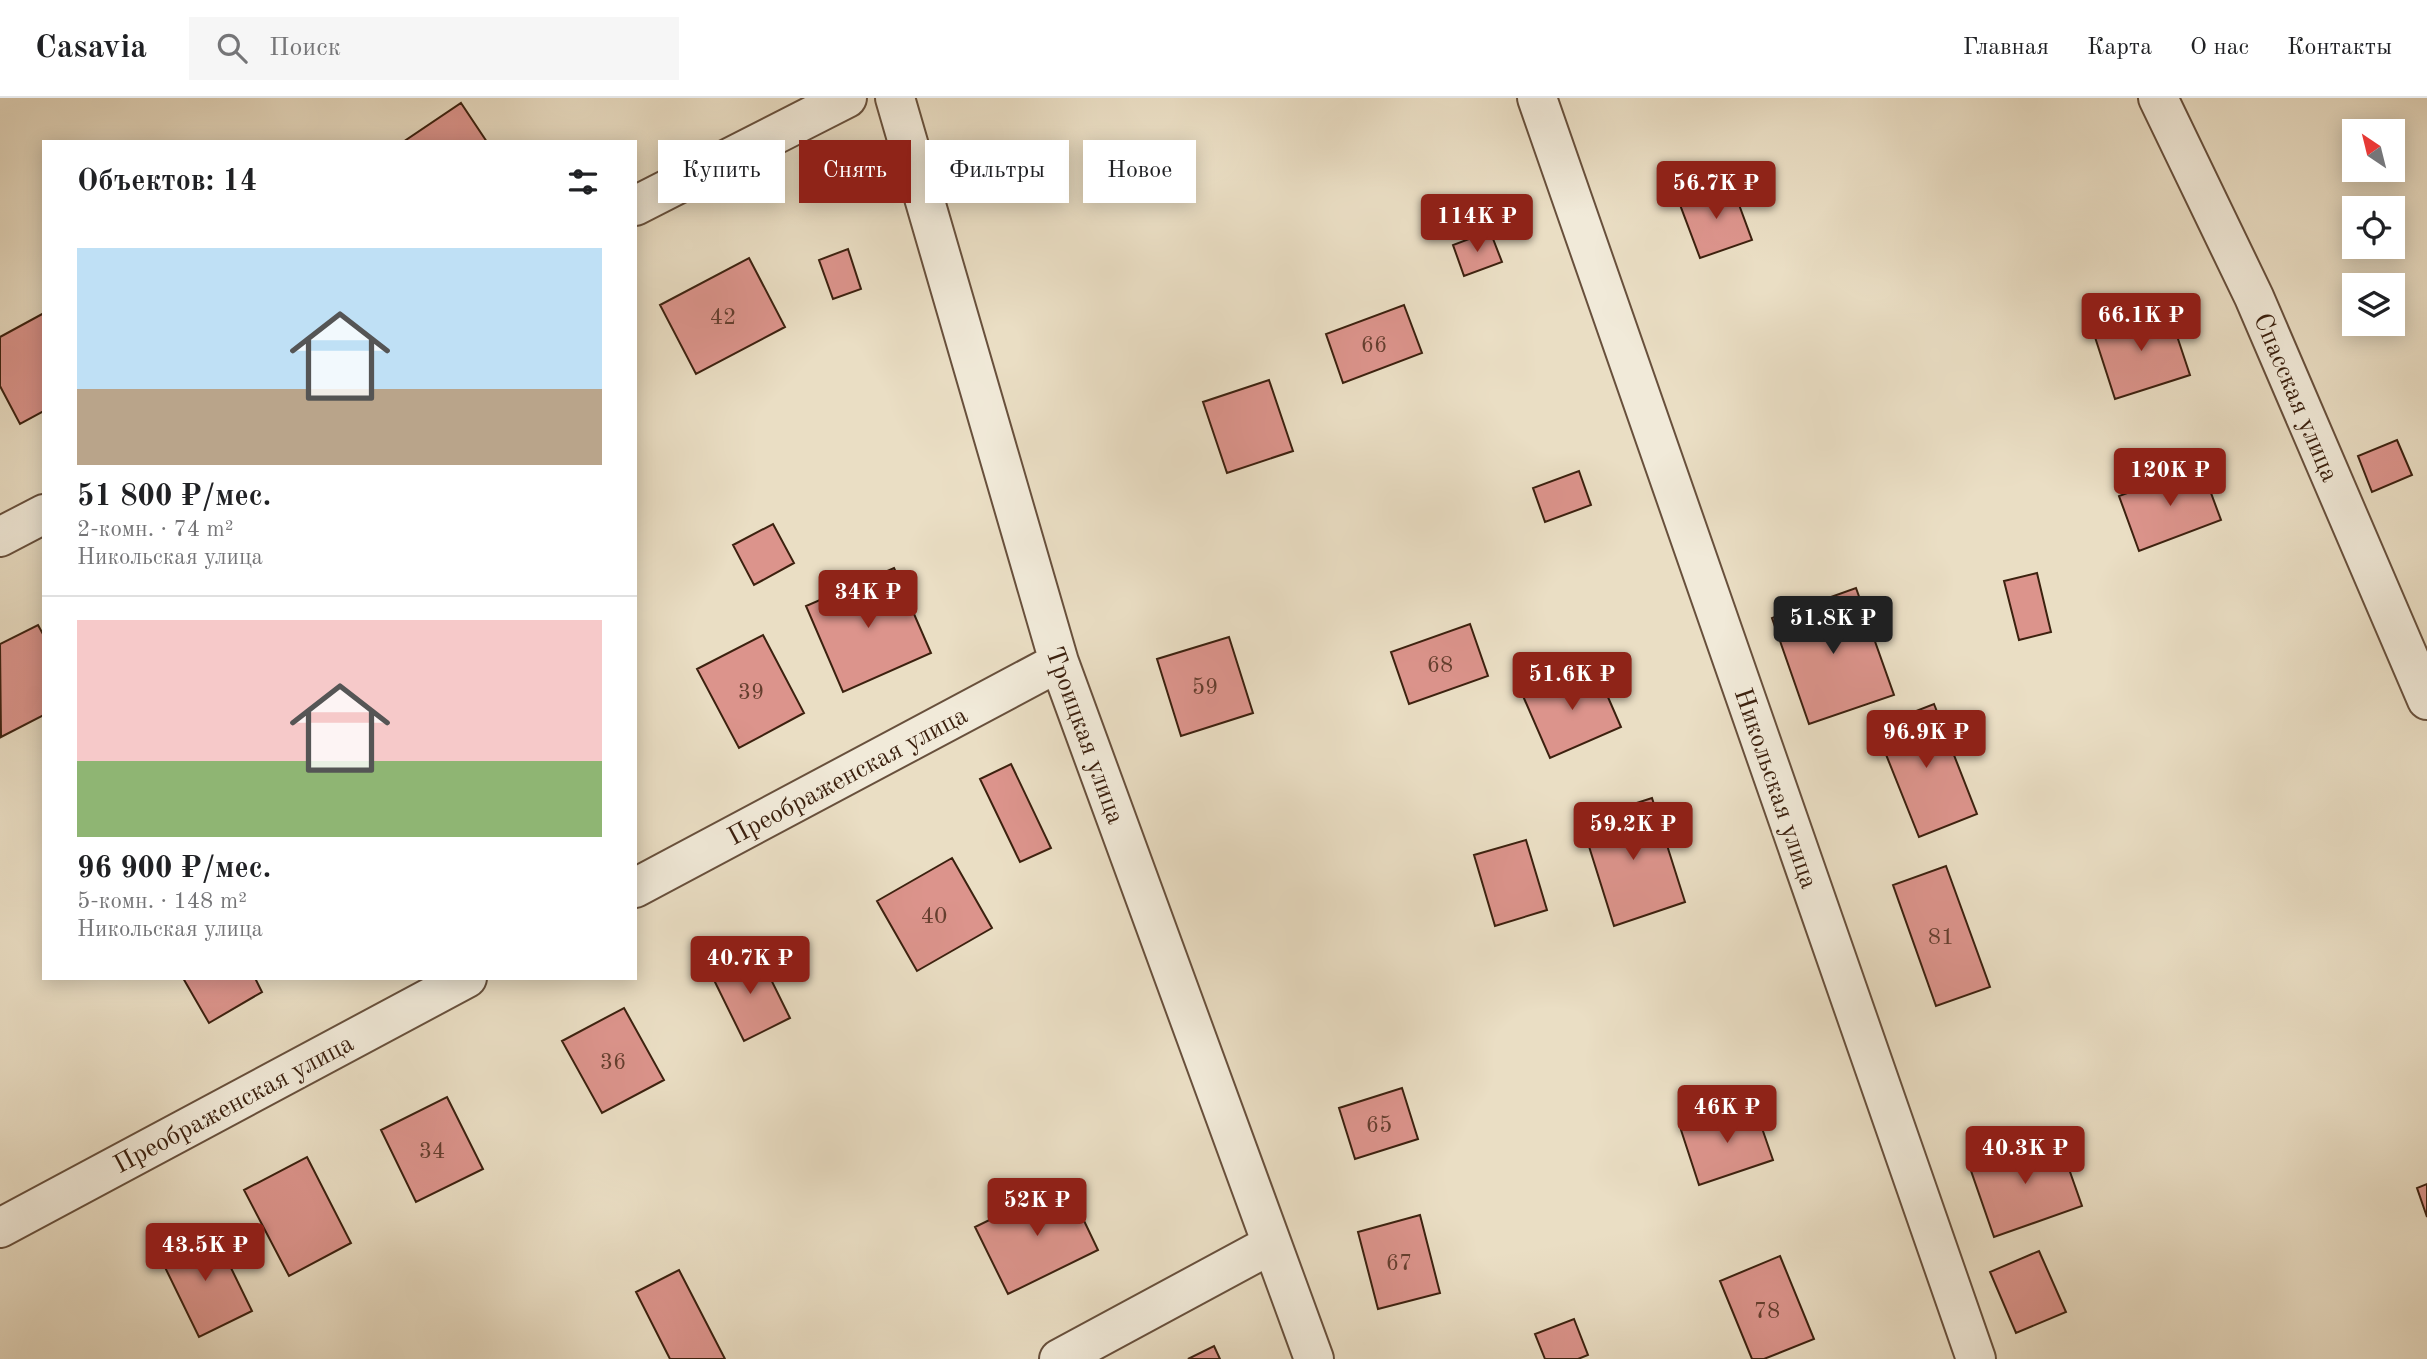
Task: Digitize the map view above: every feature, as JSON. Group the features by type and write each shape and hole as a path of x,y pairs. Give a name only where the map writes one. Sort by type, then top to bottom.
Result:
{"street":[{"path":"637,205 847,98"},
{"name":"Троицкая улица","path":"895,98 1059,662 1314,1359"},
{"name":"Никольская улица","path":"1537,98 1976,1359"},
{"name":"Спасская улица","path":"2158,98 2254,297 2427,699"},
{"path":"0,537 42,515"},
{"name":"Преображенская улица","path":"637,887 1059,662"},
{"name":"Преображенская улица","path":"0,1228 463,980"},
{"path":"1059,1359 1272,1244"}],"building":[{"path":"461,103 486,140 406,140"},
{"path":"1731,183 1752,240 1700,258 1679,202"},
{"path":"1490,231 1502,262 1464,276 1453,245"},
{"path":"848,249 861,289 833,299 819,260"},
{"path":"749,258 785,327 696,374 660,305"},
{"path":"1404,305 1422,353 1343,383 1326,334"},
{"path":"2167,306 2190,375 2115,399 2093,331"},
{"path":"42,314 42,412 20,424 0,386 0,337"},
{"path":"1269,380 1293,451 1227,473 1203,402"},
{"path":"2397,440 2412,475 2372,492 2358,456"},
{"path":"2201,466 2221,520 2139,551 2119,496"},
{"path":"1579,471 1591,505 1545,522 1533,488"},
{"path":"773,524 794,563 754,585 733,545"},
{"path":"894,568 931,653 843,692 806,606"},
{"path":"2037,573 2051,632 2019,640 2004,581"},
{"path":"1856,588 1894,695 1809,724 1772,618"},
{"path":"1470,624 1488,676 1409,704 1391,652"},
{"path":"38,625 42,632 42,716 1,737 0,644"},
{"path":"763,635 804,713 739,748 697,669"},
{"path":"1229,637 1253,713 1181,736 1157,659"},
{"path":"1594,665 1621,727 1550,758 1523,696"},
{"path":"1934,704 1977,814 1919,837 1875,727"},
{"path":"1011,764 1051,848 1020,862 980,779"},
{"path":"1652,798 1685,902 1614,926 1581,821"},
{"path":"1526,840 1547,910 1495,926 1474,855"},
{"path":"952,858 992,928 917,971 877,901"},
{"path":"1946,866 1990,987 1936,1006 1893,885"},
{"path":"757,951 790,1018 744,1041 711,974"},
{"path":"184,980 256,980 262,992 209,1023"},
{"path":"624,1008 664,1080 602,1113 562,1041"},
{"path":"1402,1088 1418,1139 1355,1159 1339,1108"},
{"path":"447,1097 483,1169 416,1202 381,1130"},
{"path":"1754,1105 1773,1160 1699,1185 1681,1130"},
{"path":"2057,1135 2082,1206 1994,1237 1969,1165"},
{"path":"307,1157 351,1243 289,1276 244,1190"},
{"path":"1066,1183 1098,1250 1008,1294 975,1227"},
{"path":"2427,1184 2427,1217 2417,1188"},
{"path":"1420,1215 1440,1293 1378,1309 1358,1232"},
{"path":"212,1229 252,1311 199,1337 159,1255"},
{"path":"2039,1251 2066,1312 2016,1333 1990,1272"},
{"path":"1780,1256 1814,1339 1764,1359 1752,1359 1720,1281"},
{"path":"679,1270 725,1359 670,1359 636,1292"},
{"path":"1574,1319 1588,1355 1578,1359 1545,1359 1535,1334"},
{"path":"1214,1346 1220,1359 1188,1359"}]}
